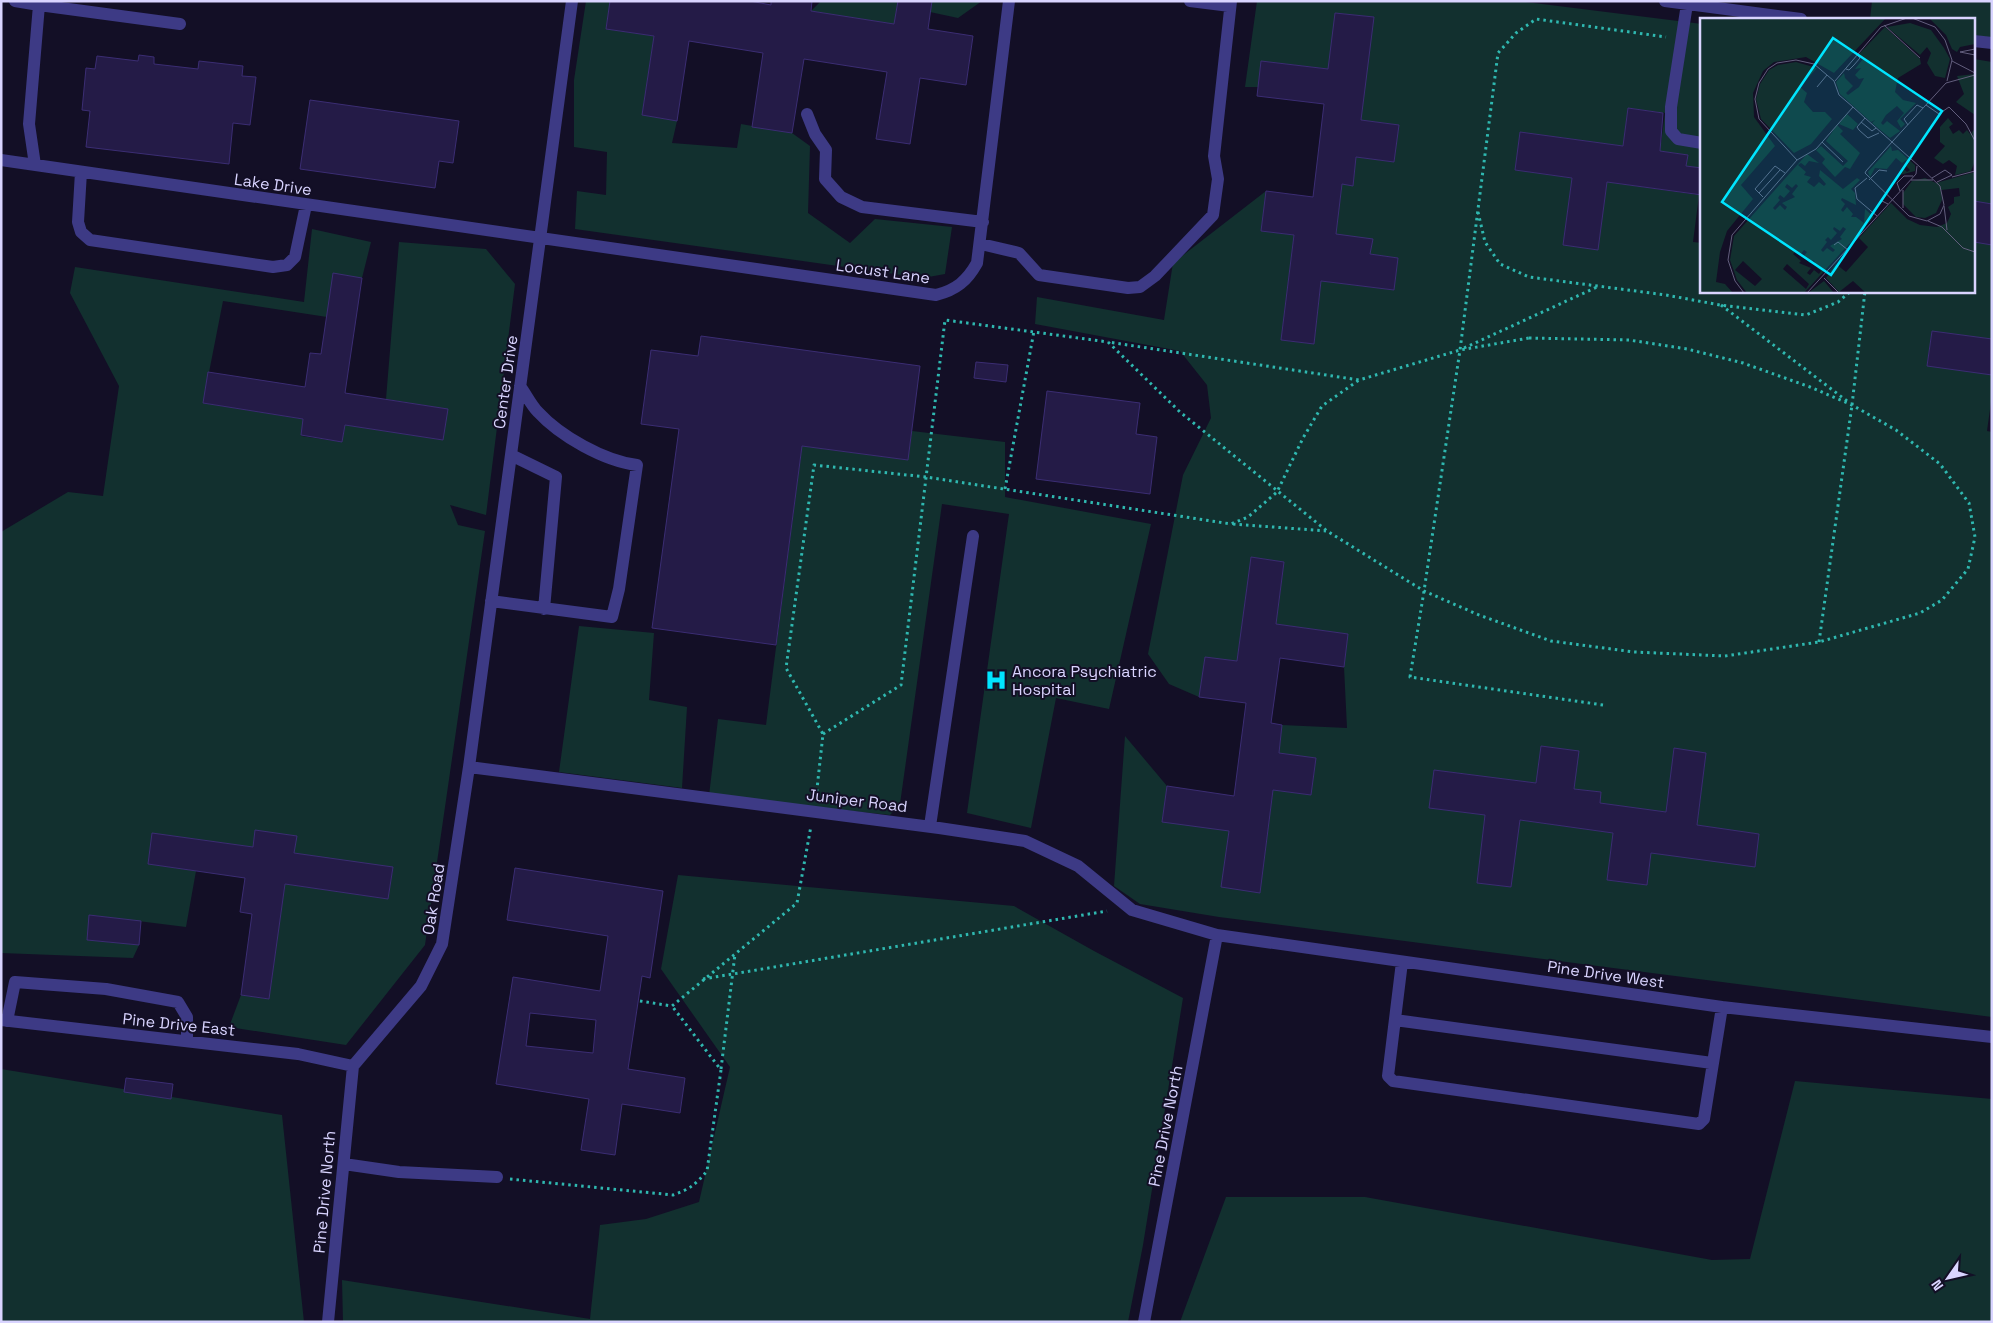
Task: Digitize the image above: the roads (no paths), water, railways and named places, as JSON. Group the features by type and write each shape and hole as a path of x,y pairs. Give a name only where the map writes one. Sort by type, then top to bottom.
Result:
{"lane":[{"path":"15,1 180,24"},
{"name":"Center Drive","path":"469,766 572,1"},
{"name":"Locust Lane","path":"540,239 936,295 952,291 966,279 977,263 1009,1"},
{"path":"980,244 1019,253 1039,274 1128,288 1140,287 1155,276 1212,215 1218,179 1214,156 1230,4 1190,1"},
{"path":"1665,1 1793,18"},
{"path":"1687,4 1672,108 1671,131 1678,139 1700,143"},
{"path":"35,165 29,124 39,5"},
{"path":"1976,41 1992,43"},
{"path":"807,114 815,134 826,150 825,179 841,197 862,207 983,222"},
{"name":"Lake Drive","path":"1,160 540,239"},
{"path":"81,172 78,222 81,232 90,240 263,266 281,267 287,265 295,257 306,205"},
{"path":"491,601 612,617 619,589 637,465 619,462 576,442 558,430 537,411 520,386"},
{"path":"511,455 556,477 544,609"},
{"path":"930,826 973,536"},
{"name":"Juniper Road","path":"469,766 930,826 1025,841 1078,866 1132,910 1217,935"},
{"name":"Oak Road","path":"353,1066 421,986 442,944 469,766"},
{"name":"Pine Drive North","path":"1144,1322 1217,935"},
{"name":"Pine Drive West","path":"1217,935 1722,1007 1992,1038"},
{"path":"1402,962 1388,1076 1393,1081 1699,1124 1704,1119 1722,1007"},
{"path":"4,1020 15,982 106,989 178,1002 187,1017 187,1041"},
{"name":"Pine Drive East","path":"4,1020 298,1054 353,1066"},
{"path":"1395,1020 1712,1063"},
{"name":"Pine Drive North","path":"328,1322 353,1066"},
{"path":"344,1164 400,1172 496,1177"}],"place":[{"name":"Ancora Psychiatric Hospital","path":"996,680"}]}
